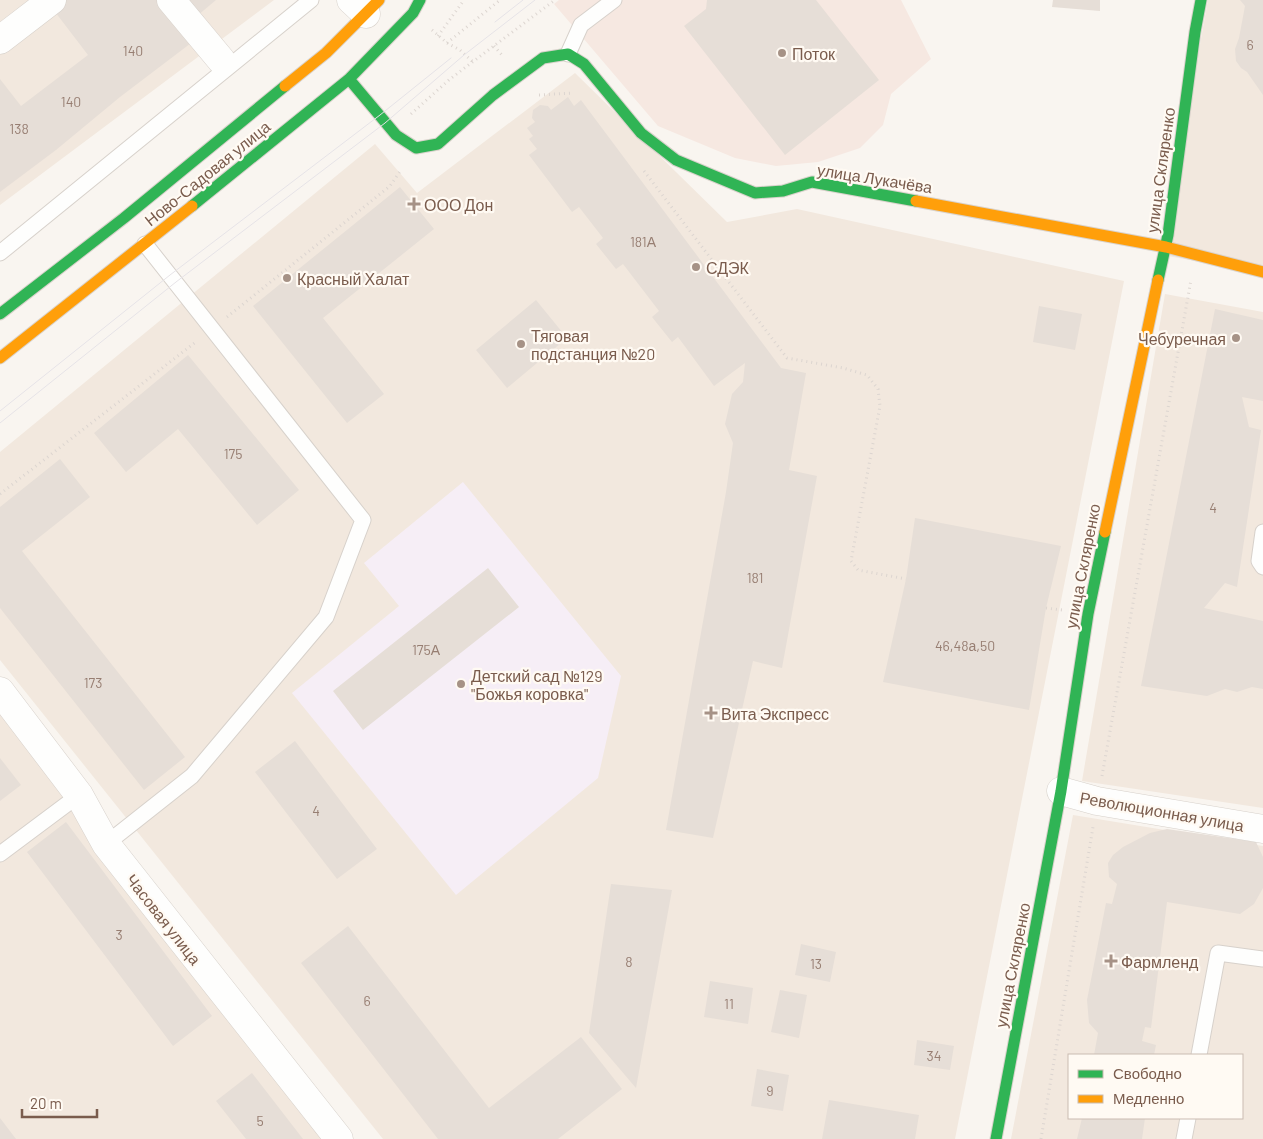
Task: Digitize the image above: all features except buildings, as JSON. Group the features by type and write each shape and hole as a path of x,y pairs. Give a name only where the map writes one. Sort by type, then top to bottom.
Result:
{"street":[{"path":"0,40 52,0"},
{"path":"171,0 220,60"},
{"name":"Ново-Садовая улица","path":"0,358 349,79 413,14 420,0"},
{"name":"улица Скляренко","path":"996,1139 1061,791 1088,614 1166,247 1201,0"},
{"name":"Ново-Садовая улица","path":"0,314 124,218 326,53 365,5"},
{"path":"349,79 396,135 416,148 438,144 492,95 543,58 568,54"},
{"name":"улица Лукачёва","path":"568,54 584,64 641,133 676,160 755,193 783,191 812,182 1166,247 1263,272"},
{"name":"Часовая улица","path":"0,691 79,795 106,844 339,1139"},
{"name":"Революционная улица","path":"1061,791 1097,801 1263,829"}],"lane":[{"path":"0,253 311,0"},
{"path":"568,54 582,26 614,0"},
{"path":"106,844 192,776 326,617 363,520 145,244"},
{"path":"1263,532 1259,561 1263,567"},
{"path":"0,854 79,795"},
{"path":"1199,1054 1218,953 1263,959"},
{"path":"1184,1139 1188,1119"}],"path":[{"path":"438,36 464,0"},
{"path":"447,43 500,0"},
{"path":"396,135 411,114 450,79 556,0"},
{"path":"413,14 438,36 460,50 473,62"},
{"path":"494,46 534,95 578,93"},
{"path":"641,167 787,358 843,368 868,375 878,389 880,406 851,561 858,570 906,579"},
{"path":"1041,1139 1097,801 1192,276"}],"shaded area":[{"path":"0,0 274,0 0,205"},
{"path":"559,0 901,0 931,59 891,94 883,125 860,148 818,162 776,166 735,158 658,126 554,4"},
{"path":"1208,0 1263,0 1263,273 1162,255"},
{"path":"575,73 727,222 797,209 1124,281 955,1139 383,1139 0,660 0,452 375,144 417,193"},
{"path":"1165,294 1263,312 1263,808 1082,781"},
{"name":"Детский сад №129 \"Божья коровка\"","path":"463,482 621,676 598,778 456,895 292,693 399,606 364,563"},
{"path":"0,711 322,1139 0,1139"},
{"path":"1073,815 1263,846 1263,1139 1011,1139"}],"tram line":[{"path":"495,22 523,0"},
{"path":"0,423 176,282 385,123 464,55 535,0"},
{"path":"0,411 170,275 380,115 451,58"}],"traffic: fast":[{"path":"192,206 349,79 413,13 420,0"},
{"path":"1158,280 1168,235 1201,0"},
{"path":"349,79 396,135 416,148 438,144 493,95 543,58 568,54 584,64 641,133 676,160 755,193 783,191 812,182 916,201"},
{"path":"0,314 124,218 285,86"},
{"path":"996,1139 1061,791 1088,614 1105,532"}],"traffic: slow":[{"path":"285,86 326,53 379,0"},
{"path":"916,201 1166,247 1263,272"},
{"path":"0,358 192,206"},
{"path":"1105,532 1158,280"}],"place":[{"name":"Поток","path":"782,53"},
{"name":"ООО Дон","path":"414,204"},
{"name":"СДЭК","path":"696,267"},
{"name":"Красный Халат","path":"287,278"},
{"name":"Чебуречная","path":"1236,338"},
{"name":"Тяговая подстанция №20","path":"521,344"},
{"name":"Детский сад №129 \"Божья коровка\"","path":"461,684"},
{"name":"Вита Экспресс","path":"711,713"},
{"name":"Фармленд","path":"1111,961"}]}
